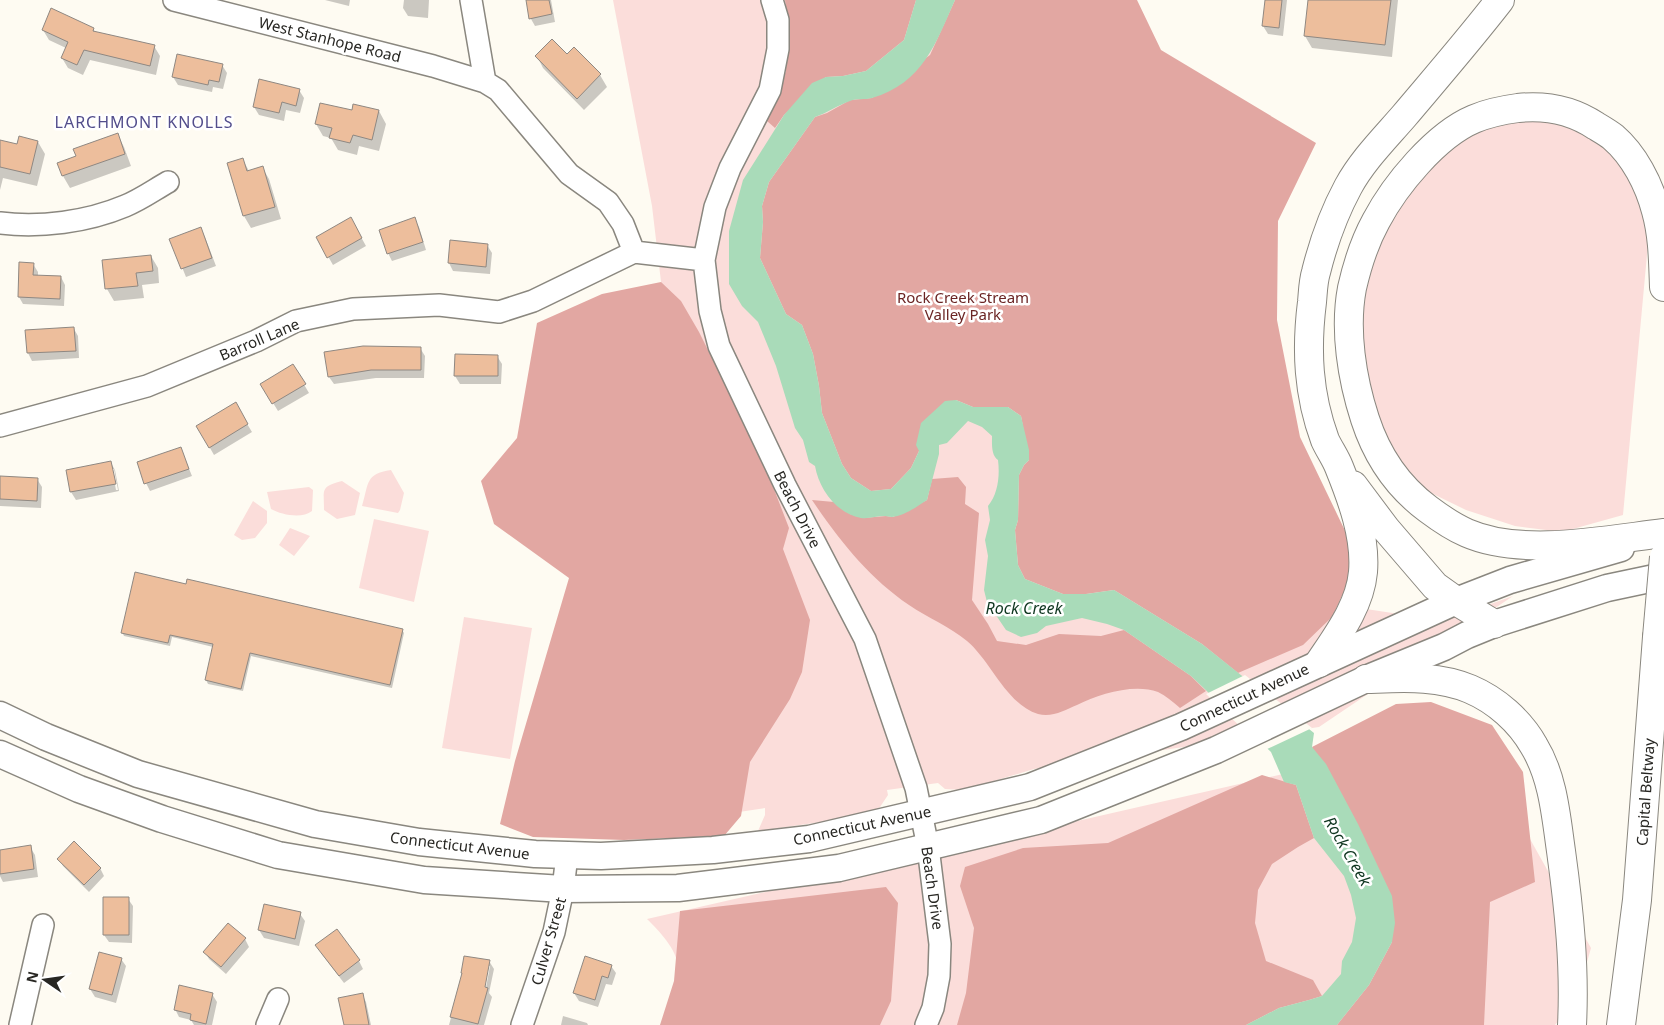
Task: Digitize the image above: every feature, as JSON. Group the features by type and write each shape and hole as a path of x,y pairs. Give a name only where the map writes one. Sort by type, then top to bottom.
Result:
{"highway":[{"path":"1307,668 1346,621 1359,594 1363,573 1362,532 1339,466 1326,440 1313,395 1308,362 1315,273 1330,228 1348,187 1375,149 1458,53 1500,0"},
{"path":"1664,287 1662,243 1656,210 1646,182 1630,156 1613,137 1589,122 1559,109 1531,107 1503,110 1472,120 1444,138 1396,188 1376,221 1363,252 1352,290 1350,327 1351,363 1359,400 1370,436 1387,468 1410,496 1441,519 1468,534 1499,542 1530,545 1561,545 1664,535"},
{"path":"1339,466 1386,529 1431,582 1456,602 1494,624"},
{"name":"Capital Beltway","path":"1621,1025 1637,900 1664,557"},
{"path":"1366,679 1417,678 1448,681 1470,689 1490,699 1517,721 1535,746 1548,776 1556,814 1567,895 1572,947 1572,1025"}],"main road":[{"name":"Connecticut Avenue","path":"0,715 46,737 138,774 314,824 419,842 535,854 601,856 714,850 800,840 1030,787 1181,727 1307,668 1510,580 1664,535"},
{"path":"0,754 79,789 109,800 162,819 278,855 424,880 563,889 678,888 754,880 839,868 1040,820 1216,750 1366,679 1494,624 1607,588 1664,576"},
{"path":"109,800 122,768"}],"street":[{"name":"West Stanhope Road","path":"174,0 433,66 485,82"},
{"path":"470,0 485,82 498,90 569,174 608,202 623,224 634,252 704,260"},
{"name":"Beach Drive","path":"772,0 778,20 778,49 770,90 730,168 715,207 704,260 710,312 719,346 785,485 865,639 916,788 928,847 940,944 939,976 933,1008 926,1025"},
{"path":"0,223 45,224 88,217 125,206 168,182"},
{"name":"Barroll Lane","path":"0,426 147,386 256,341 296,321 353,309 439,305 499,312 533,301 634,252"},
{"name":"Culver Street","path":"522,1025 554,932 563,889 567,855"},
{"path":"20,1025 43,925"},
{"path":"267,1025 278,999"}],"green space":[{"name":"Rock Creek Stream Valley Park","path":"613,0 1103,0 1293,518 1335,599 1366,609 1399,614 1482,607 1513,596 1319,727 1034,769 964,790 945,789 938,783 887,790 888,795 880,807 862,816 758,831 765,815 765,808 686,820 662,290 652,206"},
{"path":"785,0 916,0 904,40 866,71 843,76 826,77 784,115 775,128 767,121 786,71 787,13"},
{"path":"955,0 1137,0 1161,50 1316,143 1278,221 1277,320 1300,437 1349,539 1349,581 1332,617 1303,645 1238,673 1202,644 1114,590 1086,594 1063,594 1025,579 1018,565 1015,530 1018,520 1019,475 1029,460 1021,416 1008,407 973,407 956,400 919,451 911,468 891,489 871,491 851,478 842,464 822,413 813,354 802,325 786,314 760,258 763,222 762,206 769,182 815,117 827,113 850,100 872,98 930,55"},
{"path":"1549,115 1597,135 1621,162 1642,210 1648,244 1623,515 1562,532 1515,526 1466,510 1425,490 1396,455 1372,412 1356,297 1373,240 1452,139 1495,119"},
{"path":"661,282 681,301 699,332 762,458 789,528 783,549 810,620 802,672 790,699 750,762 741,816 724,836 624,840 533,837 500,824 515,761 569,578 494,524 481,481 517,438 537,323 602,294"},
{"path":"391,470 404,493 398,513 362,506 367,486 372,477"},
{"path":"958,477 966,487 965,504 979,513 972,600 997,641 1026,645 1059,634 1101,636 1124,630 1191,676 1206,691 1180,708 1158,692 1128,689 1096,697 1063,711 1048,715 1038,714 1027,709 1008,692 976,649 967,641 909,605 881,583 844,544 812,500 834,502 850,514 863,518 893,517 927,500 932,479"},
{"path":"342,481 360,493 355,515 337,519 324,510 324,493 330,485"},
{"path":"309,487 313,490 312,511 303,515 292,515 271,509 267,492"},
{"path":"253,501 267,511 267,523 255,538 242,540 234,535"},
{"path":"374,519 429,531 414,602 359,588"},
{"path":"290,528 310,536 294,556 279,545"},
{"path":"464,617 532,628 510,759 442,748"},
{"path":"1431,702 1492,725 1523,772 1535,882 1490,902 1484,1025 1337,1025 1369,985 1392,942 1312,747 1396,704"},
{"path":"1349,759 1520,821 1591,948 1577,997 1555,1025 669,1025 677,981 677,960 667,941 647,919"},
{"path":"1262,775 1296,785 1314,838 1272,864 1258,890 1255,923 1266,961 1313,980 1322,996 1279,1008 1246,1025 957,1025 966,993 974,928 960,886 965,867 1023,848 1108,843"},
{"path":"886,887 898,903 891,1001 880,1025 660,1025 674,981 680,911"}],"water":[{"name":"Rock Creek","path":"916,0 955,0 926,59 916,72 889,91 872,98 850,101 815,117 769,182 762,206 763,222 760,258 786,314 802,325 813,354 822,413 842,464 851,478 871,491 891,489 911,468 919,451 916,445 921,423 945,401 956,400 973,407 1008,407 1021,416 1029,450 1029,460 1019,475 1018,520 1015,530 1018,565 1025,579 1063,594 1086,594 1114,590 1202,644 1314,733 1312,747 1326,764 1358,824 1392,896 1395,923 1392,942 1369,985 1337,1025 1246,1025 1279,1008 1322,996 1341,974 1342,961 1352,942 1356,918 1351,895 1344,876 1314,838 1296,785 1284,782 1271,752 1191,676 1124,630 1082,618 1046,626 1037,633 1021,637 1006,630 987,602 984,590 988,556 985,540 990,520 988,506 998,484 999,472 998,460 992,449 992,436 982,427 968,421 947,443 939,445 939,454 927,500 901,515 861,518 844,511 830,499 820,483 815,466 809,462 803,440 795,428 776,366 758,322 742,306 729,284 729,231 743,180 784,115 812,83 826,77 843,76 866,71 904,40"}],"pier":[{"path":"1245,675 1312,728 1265,750 1206,694"}],"building":[{"path":"526,0 549,0 552,14 529,19"},
{"path":"1265,0 1282,0 1279,28 1262,26"},
{"path":"1308,0 1391,0 1385,45 1304,36"},
{"path":"51,8 94,28 93,31 155,45 150,66 84,50 77,65 61,58 68,42 42,30"},
{"path":"552,39 567,54 574,47 601,74 577,99 535,56"},
{"path":"177,54 223,64 219,82 209,80 208,85 172,77"},
{"path":"259,79 300,89 296,106 282,102 279,113 253,107"},
{"path":"320,103 352,110 353,104 379,110 372,140 353,135 350,143 329,138 332,128 315,124"},
{"path":"118,133 125,154 62,176 57,163 76,156 73,149"},
{"path":"19,136 38,141 30,174 0,167 0,140 17,144"},
{"path":"243,158 247,171 263,166 275,207 243,216 227,163"},
{"path":"351,217 362,238 327,258 316,237"},
{"path":"415,217 423,242 387,254 379,230"},
{"path":"201,227 212,258 181,269 169,239"},
{"path":"450,240 488,244 486,267 448,263"},
{"path":"151,255 153,271 136,273 138,286 105,289 102,260"},
{"path":"19,262 34,263 33,275 61,276 60,299 18,297"},
{"path":"74,327 76,351 27,353 25,330"},
{"path":"363,346 421,347 421,370 371,370 328,377 324,352"},
{"path":"455,354 498,355 498,376 454,376"},
{"path":"293,364 306,384 272,404 260,384"},
{"path":"236,402 248,424 209,448 196,426"},
{"path":"181,447 189,469 144,484 137,462"},
{"path":"111,461 116,484 70,492 66,470"},
{"path":"0,476 38,478 37,501 0,499"},
{"path":"135,572 186,584 187,579 403,629 390,685 250,653 241,689 205,680 213,644 170,635 168,643 121,633"},
{"path":"74,841 101,868 84,885 57,859"},
{"path":"31,845 34,869 0,874 0,850"},
{"path":"103,897 129,897 129,935 103,935"},
{"path":"264,904 301,912 295,939 258,930"},
{"path":"228,923 246,938 221,967 203,952"},
{"path":"337,929 360,960 339,976 315,945"},
{"path":"99,952 122,958 112,995 89,989"},
{"path":"464,956 490,960 485,987 488,988 478,1024 450,1017 462,973"},
{"path":"585,956 612,965 608,978 602,976 595,1000 573,993"},
{"path":"179,985 213,993 206,1024 190,1020 191,1014 174,1010"},
{"path":"363,993 369,1025 344,1025 338,998"}],"district":[{"name":"LARCHMONT KNOLLS","path":"144,122"}]}
